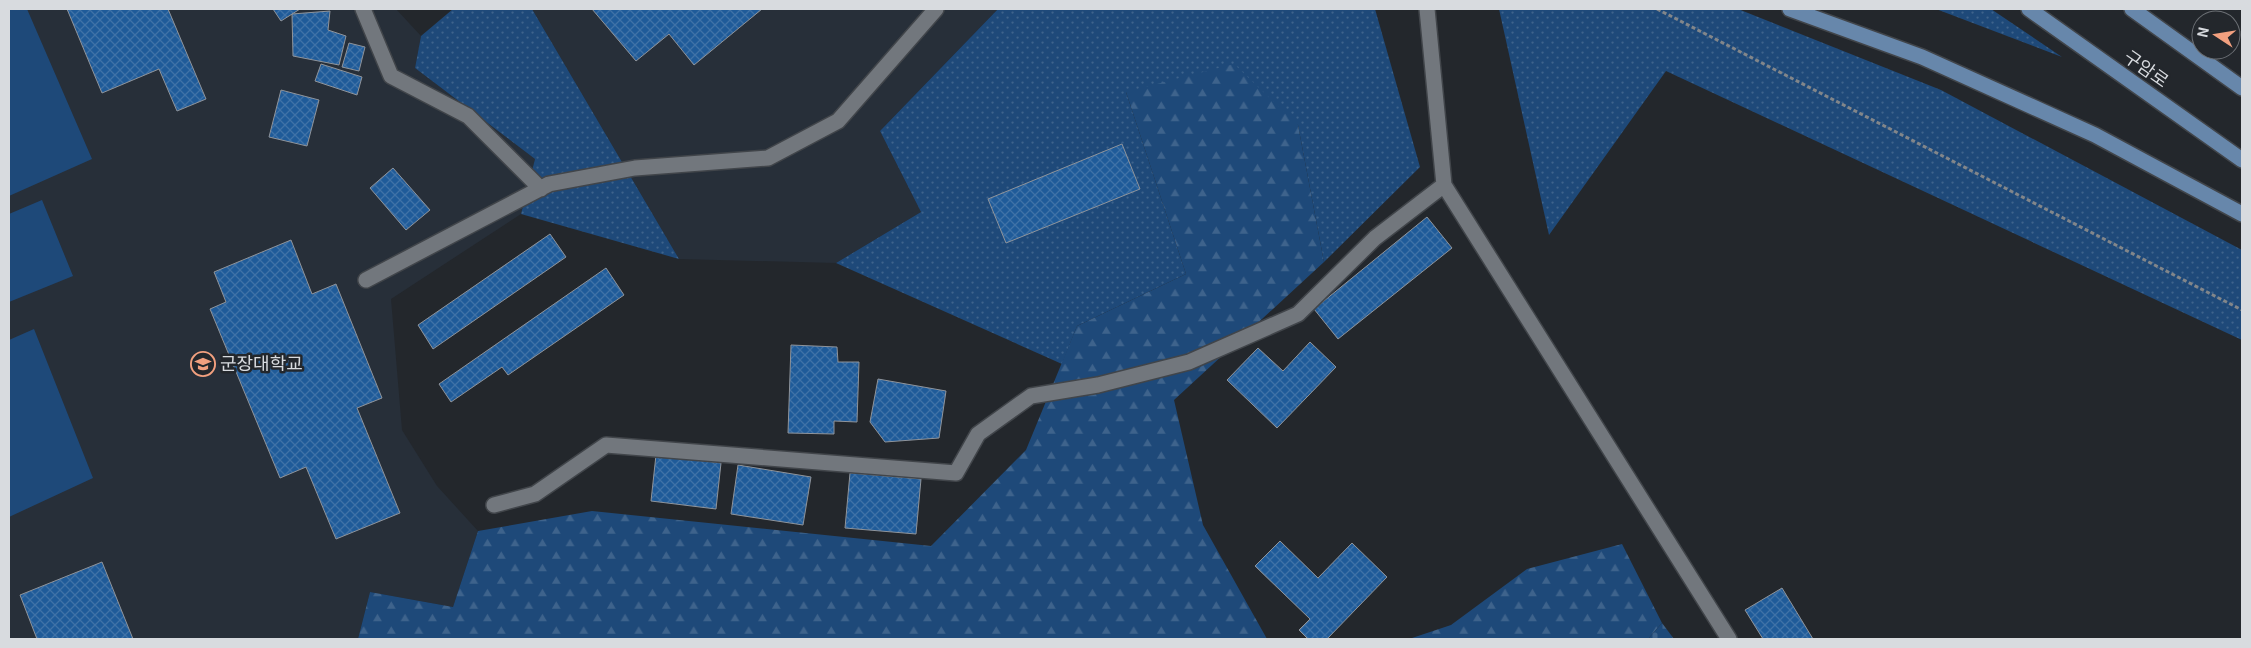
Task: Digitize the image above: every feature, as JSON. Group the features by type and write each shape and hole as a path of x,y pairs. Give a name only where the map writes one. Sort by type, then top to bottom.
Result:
{"main road":[{"path":"1790,9 1940,65 2095,135 2242,214"},
{"name":"구암로","path":"2029,9 2242,160"},
{"path":"2132,9 2242,88"}],"street":[{"path":"363,9 391,76 468,116 541,189"},
{"path":"366,280 549,184 635,168 768,158 838,121 936,9"},
{"path":"1427,9 1444,186 1729,639"},
{"path":"494,505 535,494 606,445 956,473 978,434 1031,396 1098,385 1189,362 1298,314 1375,238 1444,186"}],"path":[{"path":"1657,9 2242,310"}],"shaded area":[{"name":"군장대학교","path":"9,9 396,9 421,36 415,68 535,159 521,214 391,299 402,430 437,486 478,531 453,607 370,592 358,639 9,639"},
{"path":"532,9 998,9 880,131 921,212 836,263 679,259"}],"green space":[{"path":"9,9 27,9 92,159 9,196"},
{"path":"453,9 532,9 679,259 521,214 535,159 415,68 421,36"},
{"path":"998,9 1375,9 1420,167 1324,262 1298,125 1126,92 1186,274 1077,326 1062,364 836,263 921,212 880,131"},
{"path":"1499,9 1738,9 1941,90 2242,250 2242,340 1666,71 1549,235"},
{"path":"1936,9 1991,9 2062,57"},
{"path":"1234,64 1298,125 1324,262 1174,400 1203,525 1267,639 358,639 370,592 453,607 478,531 592,511 931,546 1026,450 1077,326 1186,274 1126,92"},
{"path":"42,200 73,276 9,302 9,214"},
{"path":"34,329 93,478 9,517 9,340"},
{"path":"1622,544 1662,623 1648,639 1409,639 1451,625 1527,569"},
{"path":"1662,623 1674,639 1648,639"}],"building":[{"path":"67,9 168,9 206,99 177,111 159,69 102,93"},
{"path":"273,9 300,9 281,21"},
{"path":"592,9 762,9 694,65 669,34 636,61"},
{"path":"330,11 328,30 346,36 339,65 293,56 292,14"},
{"path":"349,43 365,47 359,71 342,67"},
{"path":"321,64 362,77 357,95 315,81"},
{"path":"281,90 319,100 307,146 269,137"},
{"path":"1122,144 1140,189 1006,243 988,199"},
{"path":"393,168 430,210 406,230 370,188"},
{"path":"1427,217 1452,248 1338,339 1314,309"},
{"path":"550,234 566,257 433,349 418,325"},
{"path":"291,240 312,294 336,284 382,398 357,408 400,513 336,539 306,467 280,478 210,309 226,302 214,272"},
{"path":"606,268 624,295 508,375 502,367 451,402 439,384"},
{"path":"1310,342 1336,367 1277,428 1227,380 1258,348 1283,371"},
{"path":"791,345 837,347 838,362 859,362 857,422 834,421 834,434 788,433"},
{"path":"878,379 946,391 939,438 885,442 870,422"},
{"path":"656,455 721,463 716,509 651,501"},
{"path":"738,465 811,477 803,525 731,514"},
{"path":"850,473 921,479 916,534 845,528"},
{"path":"1280,541 1318,578 1352,543 1387,577 1327,639 1308,639 1299,630 1310,619 1255,566"},
{"path":"102,562 133,639 37,639 20,595"},
{"path":"1782,588 1813,639 1763,639 1745,610"}],"place":[{"name":"군장대학교","path":"203,364"}]}
